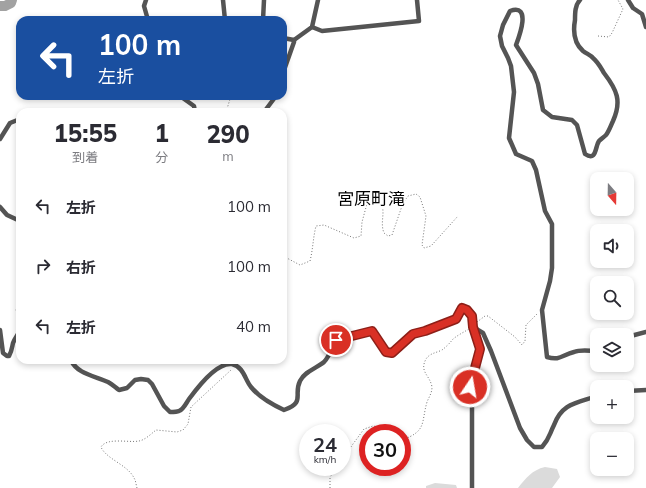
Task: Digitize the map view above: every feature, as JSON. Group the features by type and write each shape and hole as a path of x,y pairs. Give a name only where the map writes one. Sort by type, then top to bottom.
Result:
{"street":[{"path":"146,0 144,6 147,16"},
{"path":"223,0 225,16"},
{"path":"263,16 264,0"},
{"path":"287,62 294,40 312,27 318,0"},
{"path":"312,27 322,31 419,21 417,0"},
{"path":"580,0 576,5 574,36 580,48 594,59 612,84 616,92 617,100 616,113 610,128 606,135 598,143 595,154 591,156 585,154 577,125 572,120 552,117 543,110 538,84 534,74 516,45 522,26 522,13 520,11 510,11 503,25 500,36 502,46 511,66 514,92 509,138 516,154 532,161 536,170 545,212 552,224 551,275 542,310 547,356 554,359 575,351 590,351"},
{"path":"628,0 633,8 642,14 646,27"},
{"path":"287,39 294,40"},
{"path":"186,100 194,106 194,108"},
{"path":"0,139 10,124 16,121"},
{"path":"0,207 7,215 16,219"},
{"path":"73,364 84,373 110,383 119,390 127,388 135,380 148,380 152,384 164,406 170,412 179,411 183,408 200,386 218,368 227,364 235,365 243,372 252,388 269,403 284,410 293,407 296,402 300,381 309,370 325,361 336,340 372,331 386,352 392,353 413,334 456,319 462,308 467,310 472,316 473,327 480,349 470,387 472,402 472,488"},
{"path":"473,327 483,333 491,350 520,428 527,440 534,447 542,447 548,440 558,415 564,409 590,399"},
{"path":"0,330 3,353 7,356 9,356 12,352 14,341 16,338"},
{"path":"634,335 646,332"},
{"path":"634,391 646,390"}],"path":[{"path":"598,36 611,35 623,9 618,0"},
{"path":"287,258 300,265 310,261 313,247 312,239 316,226 324,225 354,238 361,236 362,222 368,200 372,197 378,198 383,205 382,228 384,233 388,236 392,235 403,203 408,196 416,194 420,197 426,216 422,246 424,248 431,246 458,216"},
{"path":"411,436 420,431 432,389 430,381 424,371 424,364 427,356 442,349 455,338 473,327 484,316 488,316 515,337 522,345 525,342 526,325 542,310"},
{"path":"137,488 134,478 121,464 103,451 101,447 103,444 109,442 141,441 156,430 177,432 183,430 188,424 191,407 235,365"},
{"path":"351,447 359,436"},
{"path":"330,488 331,476"}],"shaded area":[{"path":"545,467 557,469 560,477 552,488 518,488 533,472"},
{"path":"435,483 456,485 457,488 426,488 426,486"}],"waterway":[{"path":"0,6 5,6 11,3 12,0"}],"district":[{"name":"宮原町滝","path":"371,199"}],"route":[{"path":"336,340 372,331 386,352 392,353 413,334 456,319 462,308 467,310 472,316 473,327 480,349 470,387"}]}
